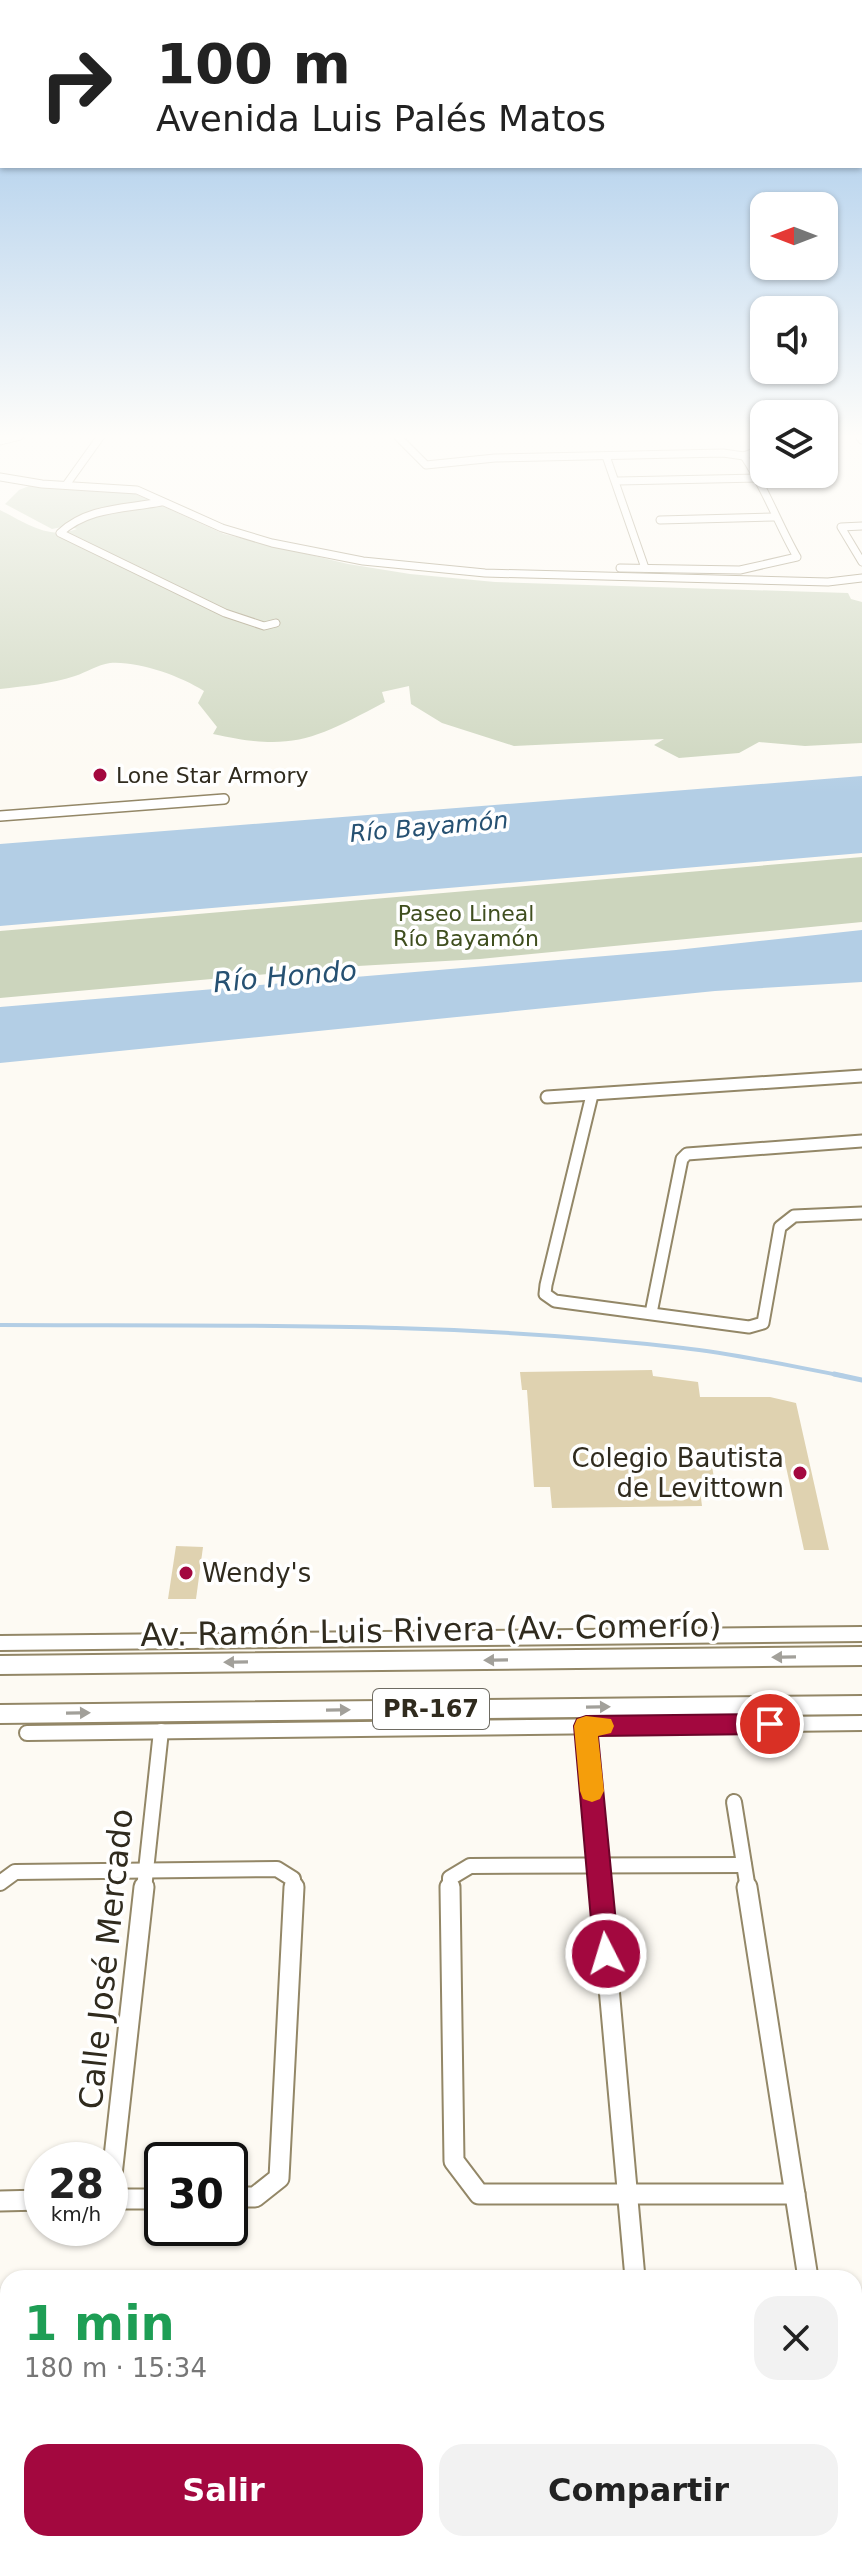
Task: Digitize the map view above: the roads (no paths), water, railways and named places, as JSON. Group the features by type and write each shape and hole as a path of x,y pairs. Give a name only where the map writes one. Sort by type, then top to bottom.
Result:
{"main road":[{"name":"Av. Ramón Luis Rivera (Av. Comerío)","path":"0,1665 862,1656"},
{"name":"PR-167","path":"0,1714 862,1705"}],"street":[{"path":"105,555 225,613 264,626 276,623"},
{"path":"326,555 423,568 828,582 862,578"},
{"path":"641,555 645,568"},
{"path":"620,568 740,570 796,555"},
{"path":"0,816 224,799"},
{"path":"547,1097 862,1076"},
{"path":"592,1095 545,1294 555,1301 749,1327 763,1323 767,1315 780,1227 784,1221 794,1216 862,1213"},
{"path":"651,1313 682,1159 687,1154 862,1141"},
{"path":"0,1643 862,1634"},
{"path":"27,1733 862,1723"},
{"path":"586,1726 634,2270"},
{"name":"Calle José Mercado","path":"116,2142 161,1731"},
{"path":"734,1802 807,2270"},
{"path":"744,1865 470,1866 450,1878 454,2161 479,2194 795,2194"},
{"path":"0,1883 15,1872 277,1869 293,1879 295,1908 279,2178 255,2197 248,2197"},
{"path":"0,2201 24,2200"}],"water":[{"name":"Río Bayamón","path":"862,776 862,853 0,926 0,844"},
{"name":"Río Hondo","path":"862,930 862,982 715,991 0,1063 0,1007 676,950"}],"waterway":[{"path":"0,1325 342,1327 513,1333 703,1351 839,1375"},
{"path":"834,1374 839,1375"},
{"path":"839,1375 844,1376"},
{"path":"839,1375 862,1380"}],"place":[{"name":"Lone Star Armory","path":"100,775"},
{"name":"Colegio Bautista de Levittown","path":"800,1473"},
{"name":"Wendy's","path":"186,1573"}],"park label":[{"name":"Paseo Lineal Río Bayamón","path":"466,926"}]}
